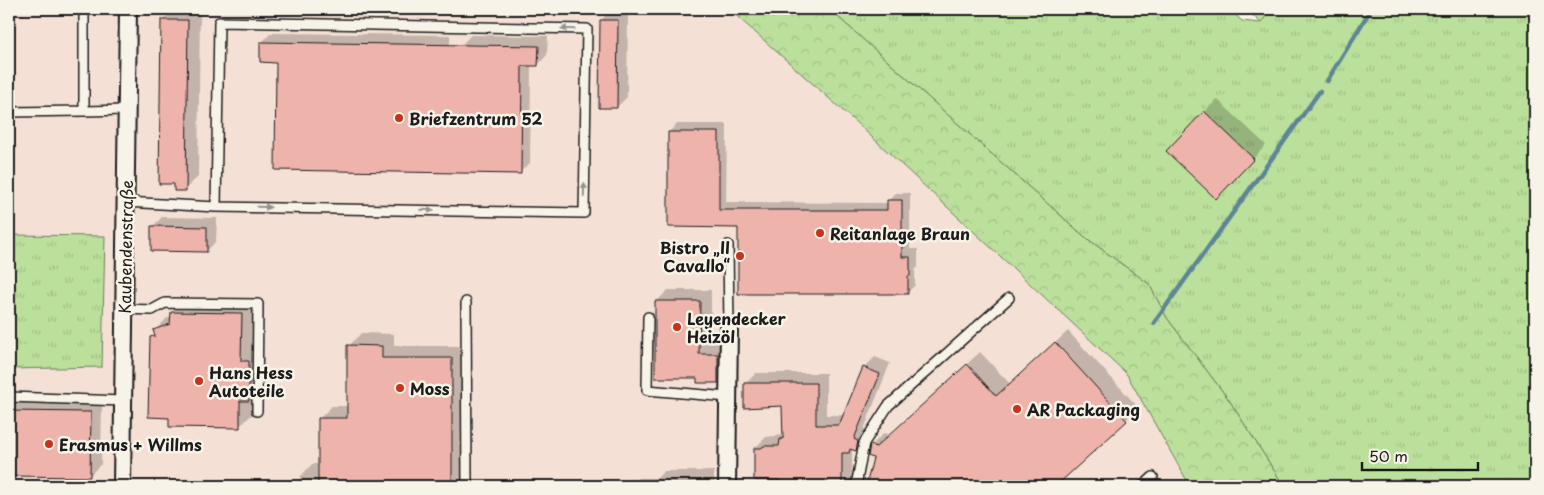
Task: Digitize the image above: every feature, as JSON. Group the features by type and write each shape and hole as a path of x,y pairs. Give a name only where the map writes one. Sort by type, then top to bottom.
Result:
{"street":[{"name":"Kaubendenstraße","path":"122,486 128,9"},
{"path":"727,486 729,328"}],"lane":[{"path":"84,9 84,111"},
{"path":"125,202 216,207 584,213 587,29 218,22 216,207"},
{"path":"9,112 127,110"},
{"path":"728,245 729,328"},
{"path":"856,486 864,442 888,406 1009,298"},
{"path":"466,302 467,486"},
{"path":"124,309 152,310 166,303 258,304 257,411"},
{"path":"648,317 647,390 728,396"},
{"path":"9,397 123,401"},
{"path":"1143,486 1152,477"}],"shaded area":[{"path":"9,9 729,9 860,126 1126,373 1190,486 9,486 9,369 102,366 105,237 9,235"}],"green space":[{"path":"729,9 829,9 1085,237 1149,284 1167,318 1229,400 1284,486 1190,486 1126,373 860,126"},
{"path":"829,9 1229,9 1242,21 1260,23 1271,9 1535,9 1535,486 1284,486 1229,400 1167,318 1149,284 1085,237"},
{"path":"1246,9 1271,9 1261,23"},
{"path":"9,235 105,236 102,367 9,369"}],"building":[{"path":"161,20 188,20 186,191 174,191 174,184 159,184"},
{"path":"600,20 618,20 617,108 599,108"},
{"name":"Briefzentrum 52","path":"260,42 539,46 538,66 522,66 521,174 275,170 276,63 260,62"},
{"path":"1204,111 1254,159 1216,199 1166,151"},
{"name":"Reitanlage Braun","path":"668,132 719,132 719,210 887,210 887,200 902,200 902,257 910,257 908,294 738,294 738,228 668,227"},
{"path":"151,226 207,227 207,252 151,251"},
{"name":"Leyendecker Heizöl","path":"655,301 700,301 699,354 718,354 718,383 697,383 697,378 655,378"},
{"name":"Hans Hess Autoteile","path":"171,312 242,313 241,361 249,361 249,401 240,401 240,428 169,427 169,418 148,417 150,337 155,336 153,330 170,324"},
{"name":"AR Packaging","path":"1055,342 1127,421 1056,486 866,486 873,458 868,456 870,445 876,447 967,364 996,396"},
{"name":"Moss","path":"347,345 382,346 382,358 452,358 452,486 318,486 318,418 347,418"},
{"path":"863,367 880,374 854,439 858,441 856,451 850,449 849,453 842,453 842,486 779,486 779,480 754,480 754,448 779,446 780,439 783,439 782,406 744,408 744,383 816,383 816,425 839,425"},
{"name":"Erasmus + Willms","path":"9,411 91,412 90,477 9,476"}],"waterway":[{"path":"1327,81 1371,9"},
{"path":"1154,323 1320,91"}],"place":[{"name":"Briefzentrum 52","path":"399,118"},
{"name":"Reitanlage Braun","path":"820,233"},
{"name":"Bistro „Il Cavallo“","path":"740,256"},
{"name":"Leyendecker Heizöl","path":"677,327"},
{"name":"Hans Hess Autoteile","path":"199,381"},
{"name":"Moss","path":"400,388"},
{"name":"AR Packaging","path":"1017,409"},
{"name":"Erasmus + Willms","path":"49,444"}]}
